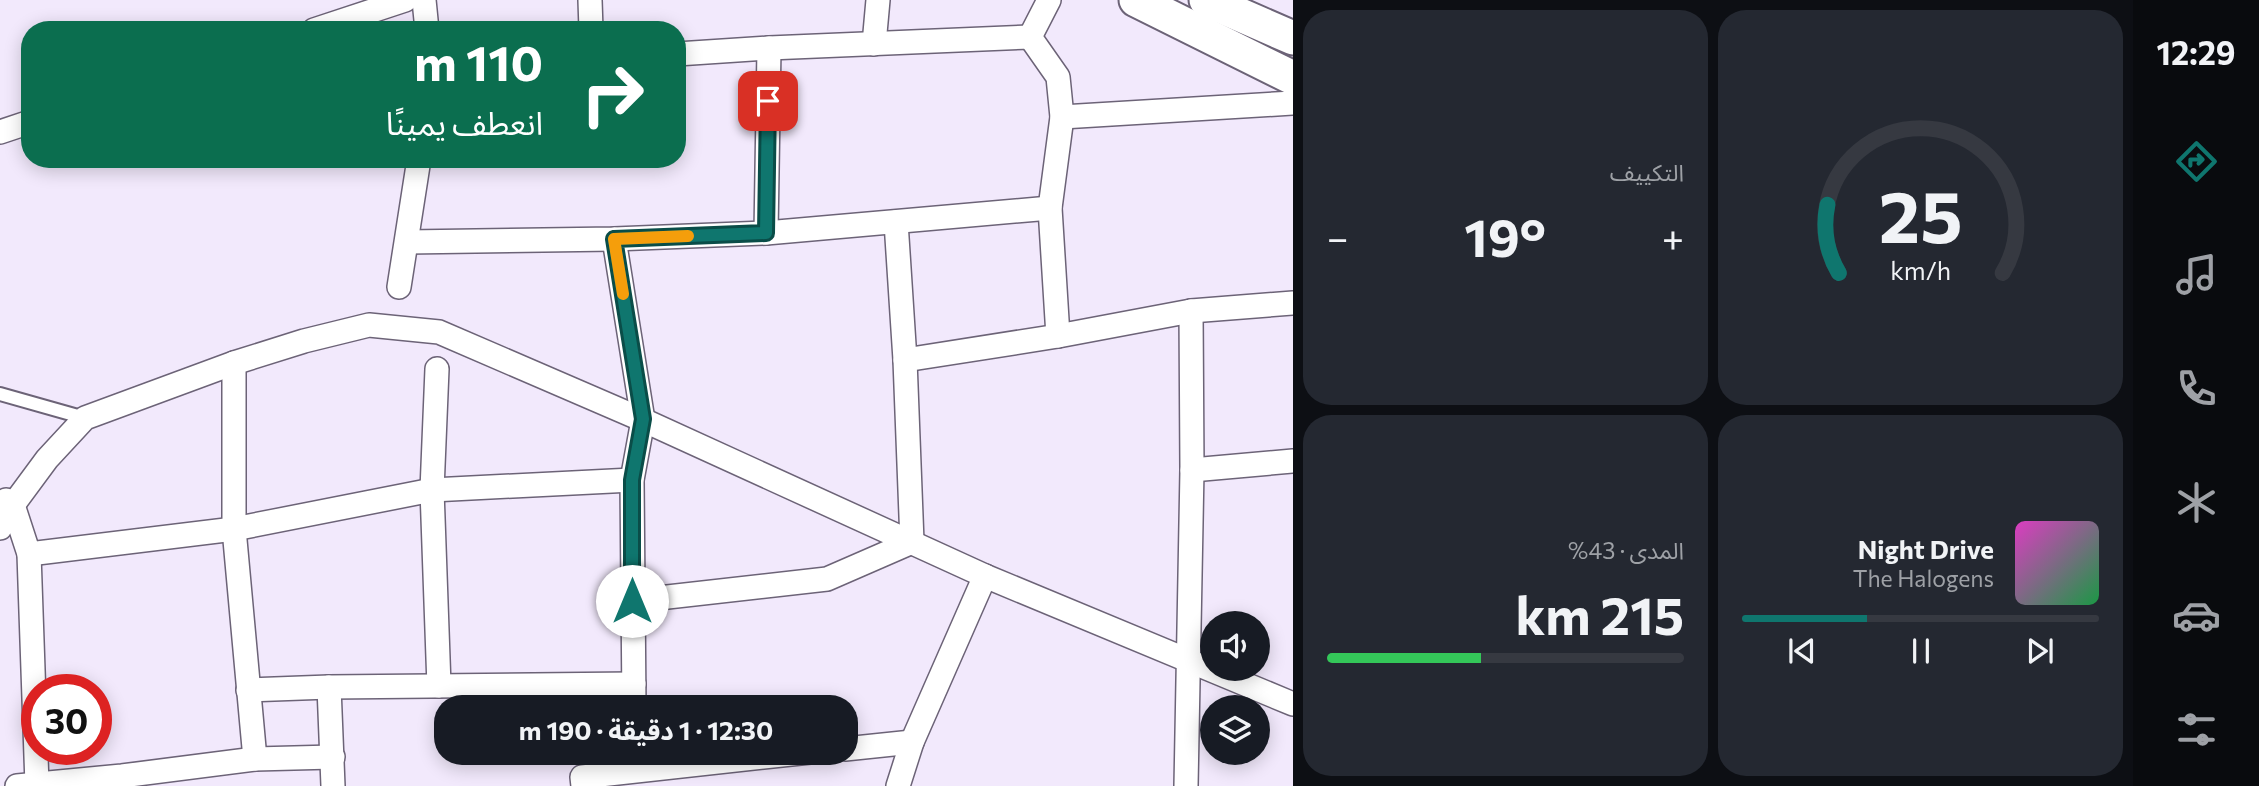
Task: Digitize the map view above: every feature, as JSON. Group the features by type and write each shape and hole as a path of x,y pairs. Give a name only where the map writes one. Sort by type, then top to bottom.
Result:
{"main road":[{"path":"1136,0 1293,79"},
{"path":"1206,0 1293,38"}],"street":[{"path":"341,21 405,0"},
{"path":"424,0 426,21"},
{"path":"590,0 591,21"},
{"path":"874,44 878,0"},
{"path":"1030,37 1049,0"},
{"path":"686,53 1030,37"},
{"path":"1030,37 1058,77 1062,117 1050,208 1058,336"},
{"path":"766,233 769,48"},
{"path":"1062,117 1293,103"},
{"path":"0,132 21,125"},
{"path":"399,287 418,168"},
{"path":"407,242 614,239 766,233 1050,208"},
{"path":"896,222 912,542"},
{"path":"614,239 643,419 632,480 634,695"},
{"path":"905,360 1191,312 1293,303"},
{"path":"1186,786 1192,470 1191,312"},
{"path":"0,528 7,500 85,418 234,363 304,341 369,325 408,327 439,332 643,419 985,576 1293,704"},
{"path":"234,363 234,529 255,758"},
{"path":"437,369 432,490 439,686"},
{"path":"1192,470 1293,461"},
{"path":"29,554 234,529 432,490 632,480"},
{"path":"7,500 29,554 27,785 122,781 255,758 332,757"},
{"path":"632,601 827,579 912,542"},
{"path":"898,786 912,742 985,576"},
{"path":"248,690 634,684"},
{"path":"329,687 333,786"},
{"path":"858,748 912,742"},
{"path":"583,786 582,777 621,765"}],"lane":[{"path":"0,394 85,418"}],"slow traffic":[{"path":"623,294 614,239 688,236"}],"route":[{"path":"632,601 632,480 643,419 614,239 766,233 768,101"}]}
